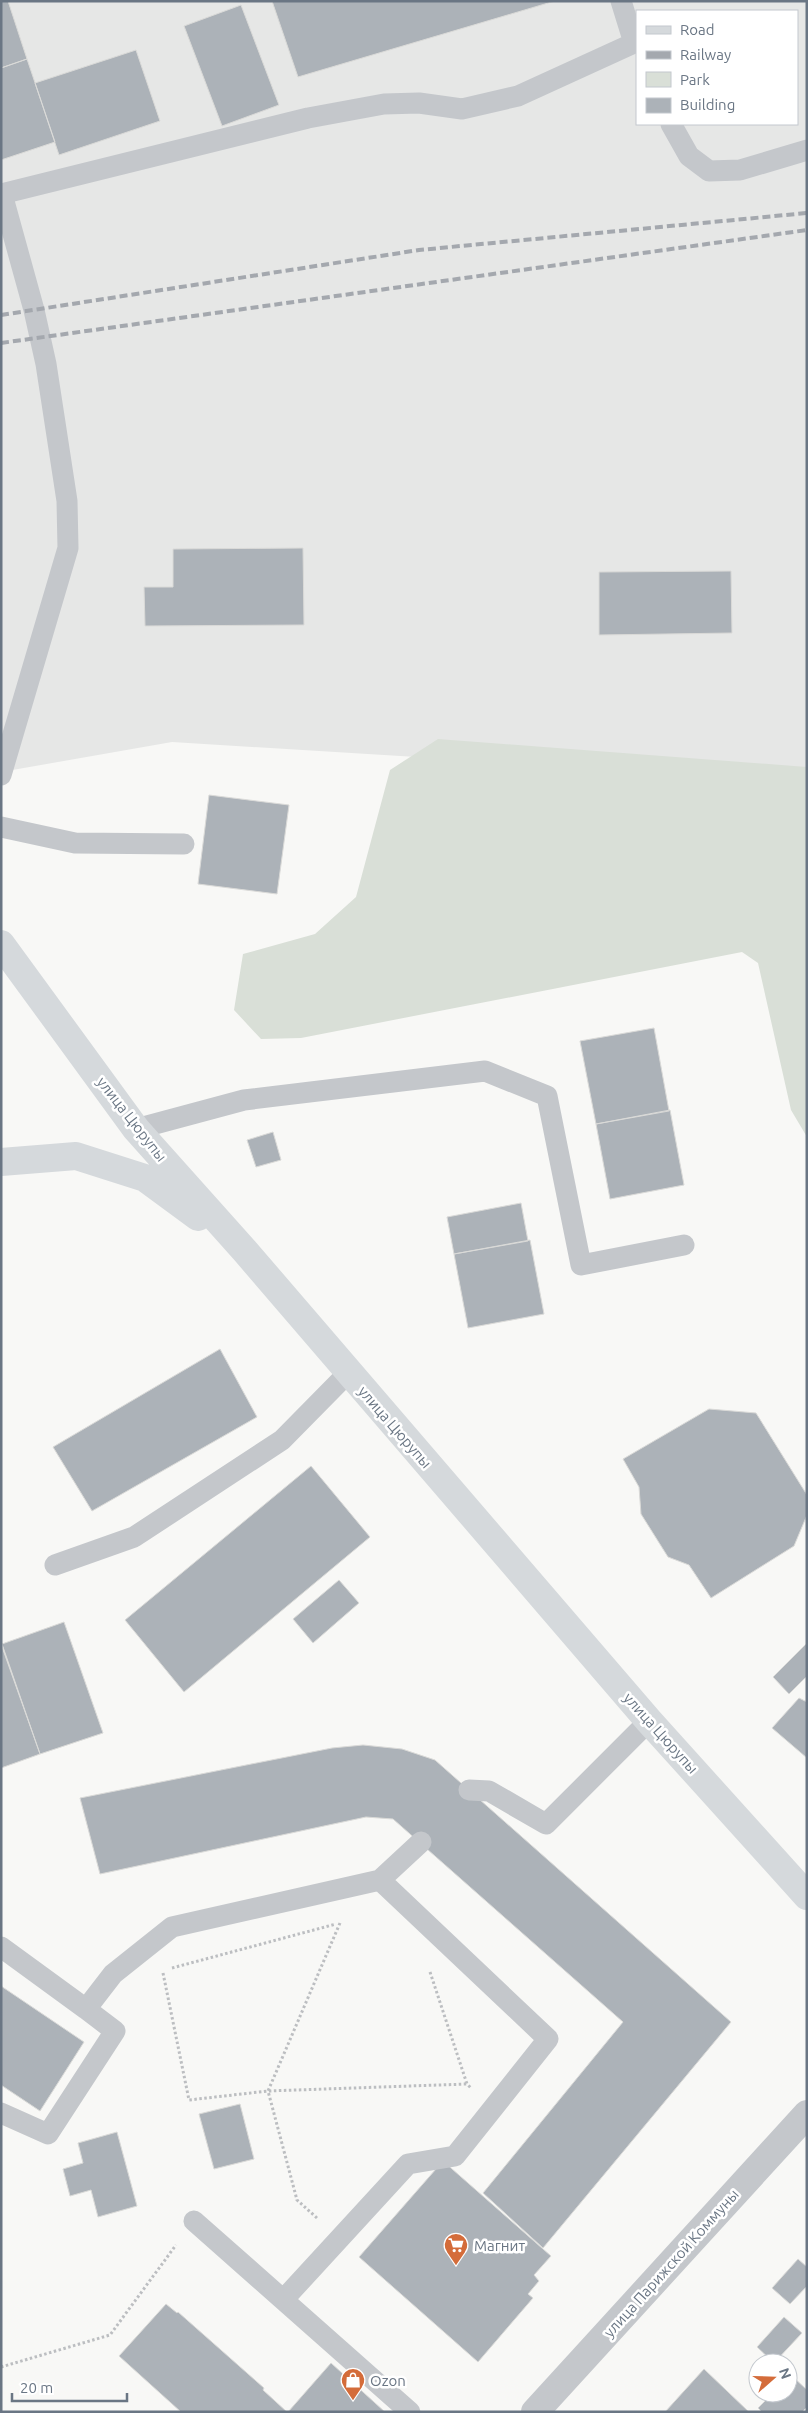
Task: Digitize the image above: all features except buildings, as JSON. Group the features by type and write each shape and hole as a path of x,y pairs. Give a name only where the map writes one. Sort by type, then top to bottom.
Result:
{"main road":[{"name":"улица Цюрупы","path":"1,944 136,1130 245,1251 649,1721 807,1896"},
{"path":"1,1162 76,1156 145,1178 245,1251"}],"street":[{"name":"улица Парижской Коммуны","path":"541,2410 807,2114"}],"lane":[{"path":"1,775 68,548 67,501 42,346 2,194 308,118 375,106 420,103 462,109 518,96 635,47 621,1"},
{"path":"672,125 689,156 709,171 740,170 807,150"},
{"path":"1,827 75,843 184,844"},
{"path":"136,1130 244,1100 485,1071 547,1096 581,1265 684,1245"},
{"path":"55,1565 134,1537 282,1440 348,1372"},
{"path":"469,1790 489,1791 546,1824 649,1721"},
{"path":"86,2009 113,1974 172,1928 380,1880 421,1842"},
{"path":"284,2299 408,2164 455,2156 548,2040 380,1880"},
{"path":"1,1947 115,2030 48,2134 1,2113"},
{"path":"194,2220 410,2412"}],"path":[{"path":"348,1921 163,1970 189,2100 268,2091 467,2084"},
{"path":"339,2238 297,2200 268,2091 340,1923"},
{"path":"426,1962 467,2084 494,2108"},
{"path":"1,2367 110,2335 194,2220"}],"shaded area":[{"path":"1,1 807,1 807,781 172,742 1,772"}],"green space":[{"path":"438,739 807,767 807,1137 791,1110 758,963 742,952 301,1038 261,1039 234,1010 243,954 315,934 356,897 390,770"}],"railway":[{"path":"1,315 419,250 807,213"},
{"path":"1,343 807,230"}],"place":[{"name":"Магнит","path":"456,2266"},
{"name":"Ozon","path":"353,2401"}]}
